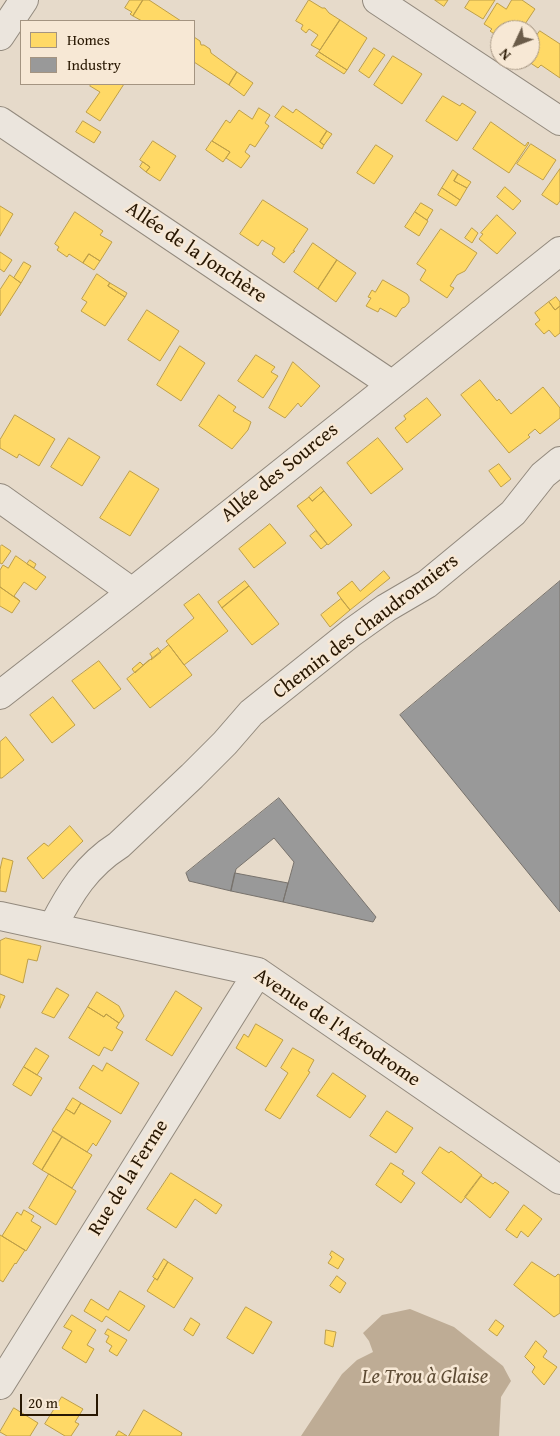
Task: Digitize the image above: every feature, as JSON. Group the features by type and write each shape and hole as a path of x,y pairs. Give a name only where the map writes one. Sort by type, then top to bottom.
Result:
{"street":[{"path":"0,36 24,0"},
{"path":"377,0 560,121"},
{"name":"Allée de la Jonchère","path":"0,121 392,384"},
{"name":"Allée des Sources","path":"0,695 560,251"},
{"name":"Chemin des Chaudronniers","path":"53,926 70,893 90,868 118,845 192,776 225,743 251,713 351,633 386,608 427,584 513,513 543,475 560,461"},
{"path":"0,498 132,592"},
{"name":"Avenue de l'Aérodrome","path":"0,916 258,972 560,1180"},
{"name":"Rue de la Ferme","path":"0,1385 258,972"}],"water":[{"name":"Le Trou à Glaise","path":"410,1309 454,1327 503,1366 511,1381 501,1397 499,1436 301,1436 342,1374 357,1360 373,1352 369,1341 363,1333 382,1315"}],"building: Homes":[{"path":"130,0 143,0 133,16 130,14 132,12 125,8"},
{"path":"143,0 149,0 179,20 140,20 133,16"},
{"path":"309,0 325,8 340,20 320,50 311,45 318,35 309,29 306,33 301,29 303,25 296,21"},
{"path":"435,0 448,0 444,6"},
{"path":"470,0 495,0 483,19 465,8"},
{"path":"512,0 522,0 535,9 528,20 490,20 490,28 484,24 497,3 506,9"},
{"path":"340,20 367,38 347,70 319,52"},
{"path":"540,31 560,44 560,78 541,65"},
{"path":"195,38 200,41 201,45 210,49 211,53 237,72 229,85 195,63"},
{"path":"374,48 385,55 369,78 359,71"},
{"path":"319,52 347,70 344,74 316,56"},
{"path":"393,56 422,74 402,104 374,85"},
{"path":"237,72 253,83 244,96 229,85"},
{"path":"123,85 100,121 86,112 100,92 90,86"},
{"path":"443,96 460,106 462,103 476,112 457,141 426,121"},
{"path":"283,106 293,113 296,109 327,131 320,142 324,145 322,149 275,117"},
{"path":"259,108 270,115 265,123 269,126 255,147 250,144 245,152 250,156 241,168 226,158 230,152 212,141 226,120 230,123 239,110 252,119"},
{"path":"83,121 101,132 94,143 76,132"},
{"path":"491,122 525,146 529,143 509,173 473,149"},
{"path":"327,131 332,134 324,145 320,142"},
{"path":"153,141 176,156 160,181 146,172 150,167 140,160"},
{"path":"212,141 230,152 223,162 206,150"},
{"path":"531,144 556,160 543,180 517,164"},
{"path":"376,145 393,156 374,184 357,173"},
{"path":"143,162 150,167 146,172 140,167"},
{"path":"560,169 560,201 557,205 542,195"},
{"path":"453,170 458,174 454,181 467,188 460,200 442,188"},
{"path":"458,174 471,182 467,188 454,181"},
{"path":"505,187 521,201 513,210 497,197"},
{"path":"442,188 460,200 456,206 438,195"},
{"path":"263,200 308,229 293,251 295,251 284,263 272,254 275,248 262,240 258,246 240,234"},
{"path":"421,203 433,210 427,220 415,212"},
{"path":"0,206 13,214 0,236"},
{"path":"75,212 103,231 100,235 112,242 100,261 89,254 83,263 69,254 67,257 57,250 59,247 55,244"},
{"path":"415,212 428,221 419,236 405,227"},
{"path":"497,215 516,233 497,254 479,239 483,234 481,233"},
{"path":"472,228 478,233 472,243 465,238"},
{"path":"441,229 477,253 465,271 457,275 450,286 454,288 447,298 420,280 426,270 417,264"},
{"path":"313,243 337,260 318,289 294,272"},
{"path":"0,252 12,260 4,272 0,269"},
{"path":"89,254 100,261 94,270 83,263"},
{"path":"337,260 356,273 336,302 318,289"},
{"path":"24,262 31,266 21,283 14,278"},
{"path":"97,274 110,283 108,286 125,297 105,326 81,311 87,302 82,299"},
{"path":"10,275 21,283 0,316 0,290"},
{"path":"383,280 409,297 409,302 396,317 380,308 378,312 366,306 371,298 368,297 372,290 375,292"},
{"path":"110,283 127,293 125,297 108,286"},
{"path":"556,297 560,302 560,306 555,310 549,302"},
{"path":"549,302 555,310 560,306 560,333 555,337 549,330 544,334 535,324 540,320 535,313"},
{"path":"147,310 179,331 160,361 128,340"},
{"path":"180,346 205,363 181,401 157,385"},
{"path":"256,355 275,367 271,372 278,376 263,398 238,381"},
{"path":"293,362 320,386 301,407 298,403 285,418 269,408"},
{"path":"480,380 497,401 499,399 511,414 543,387 560,408 560,418 540,434 535,429 528,435 530,437 509,453 461,395"},
{"path":"219,395 236,407 233,411 251,422 248,430 232,449 199,426"},
{"path":"427,398 441,415 407,443 395,428 406,419 404,416"},
{"path":"15,415 55,439 39,466 19,454 17,458 0,448 0,440"},
{"path":"69,438 100,457 82,486 51,467"},
{"path":"378,438 403,469 371,494 347,463"},
{"path":"499,464 511,479 501,487 489,471"},
{"path":"130,471 159,489 130,536 100,518"},
{"path":"321,487 324,491 312,501 309,497"},
{"path":"324,491 352,525 328,545 297,506 309,497 312,501"},
{"path":"270,524 286,543 254,568 239,549"},
{"path":"316,531 327,544 321,549 310,536"},
{"path":"2,545 11,551 2,564 0,563 0,547"},
{"path":"16,556 46,577 36,590 24,582 14,596 20,601 0,587 0,570 3,565 8,568"},
{"path":"30,560 36,564 34,568 27,564"},
{"path":"384,571 390,578 350,610 337,593 352,581 360,591"},
{"path":"245,581 249,586 222,608 218,602"},
{"path":"249,586 279,624 252,645 222,608"},
{"path":"0,587 20,601 12,613 0,606"},
{"path":"199,594 228,631 184,665 166,641 194,618 184,605"},
{"path":"341,599 350,610 330,627 321,615"},
{"path":"169,645 192,675 150,708 127,679"},
{"path":"158,648 161,652 151,660 150,654"},
{"path":"149,660 135,673 132,669 140,662 143,665"},
{"path":"99,661 121,689 94,709 72,681"},
{"path":"53,697 75,725 52,743 30,715"},
{"path":"6,737 24,760 0,778 0,742"},
{"path":"70,826 83,841 43,879 27,858 44,843 48,846"},
{"path":"3,858 13,861 6,892 0,891 0,870"},
{"path":"6,938 41,946 37,961 28,959 23,983 0,974 0,941"},
{"path":"57,988 69,995 54,1018 42,1013"},
{"path":"176,991 202,1008 172,1056 146,1040"},
{"path":"97,992 119,1006 124,1016 119,1023 106,1014 104,1017 88,1007"},
{"path":"0,994 5,996 0,1008"},
{"path":"88,1007 104,1017 106,1014 119,1023 116,1028 123,1032 112,1051 104,1047 99,1056 69,1038"},
{"path":"256,1024 283,1040 266,1067 236,1048 244,1034 248,1037"},
{"path":"36,1048 49,1056 37,1075 24,1067"},
{"path":"293,1048 314,1060 308,1071 310,1072 280,1119 265,1110 288,1073 281,1068"},
{"path":"107,1063 139,1083 121,1114 79,1088 93,1065 102,1071"},
{"path":"24,1067 42,1078 31,1096 13,1085"},
{"path":"333,1073 366,1096 350,1118 317,1096"},
{"path":"73,1098 81,1103 74,1114 66,1109"},
{"path":"81,1103 111,1121 96,1146 93,1143 87,1152 52,1130 66,1109 74,1114"},
{"path":"387,1111 413,1128 396,1153 370,1136"},
{"path":"53,1131 62,1137 42,1170 33,1164"},
{"path":"62,1137 92,1155 72,1188 42,1170"},
{"path":"440,1147 449,1153 451,1151 482,1175 461,1203 422,1173"},
{"path":"391,1163 404,1171 402,1174 415,1183 401,1203 376,1185"},
{"path":"171,1173 222,1205 216,1214 195,1199 176,1228 147,1209"},
{"path":"49,1174 76,1191 56,1225 29,1208"},
{"path":"481,1176 493,1184 495,1182 509,1192 490,1218 465,1197"},
{"path":"524,1205 542,1219 528,1237 521,1231 517,1238 506,1230"},
{"path":"24,1210 34,1216 31,1221 41,1227 26,1251 2,1236 17,1212 21,1215"},
{"path":"0,1235 25,1250 3,1282 0,1280"},
{"path":"332,1251 344,1259 338,1269 328,1263 332,1257 330,1255"},
{"path":"164,1259 168,1262 157,1280 153,1277"},
{"path":"168,1262 193,1278 174,1308 147,1291 155,1278 157,1280"},
{"path":"532,1262 555,1277 558,1274 560,1275 560,1313 554,1317 514,1285"},
{"path":"337,1276 346,1283 340,1293 330,1286"},
{"path":"120,1291 145,1306 129,1331 106,1316 102,1322 84,1311 91,1299 108,1310"},
{"path":"246,1307 272,1322 253,1354 227,1338"},
{"path":"72,1315 96,1330 87,1345 94,1349 86,1363 62,1348 72,1331 64,1327"},
{"path":"191,1318 200,1324 193,1336 184,1330"},
{"path":"496,1320 504,1326 497,1336 489,1330"},
{"path":"108,1329 127,1340 117,1356 109,1351 112,1346 106,1342 109,1336 105,1334"},
{"path":"326,1330 336,1332 333,1347 325,1344"},
{"path":"536,1341 547,1351 543,1357 557,1367 544,1385 532,1372 535,1367 525,1357"},
{"path":"62,1397 83,1409 75,1422 79,1424 71,1436 65,1436 45,1424"},
{"path":"14,1408 38,1423 30,1436 7,1436 0,1432"},
{"path":"144,1410 182,1433 181,1436 129,1436"},
{"path":"119,1431 127,1436 116,1436"}],"building: Industry":[{"path":"560,581 560,912 400,715"},
{"path":"279,798 376,917 373,922 283,902 294,862 274,838 236,869 231,891 189,881 186,873"},
{"path":"235,873 288,883 283,902 231,891"}]}
